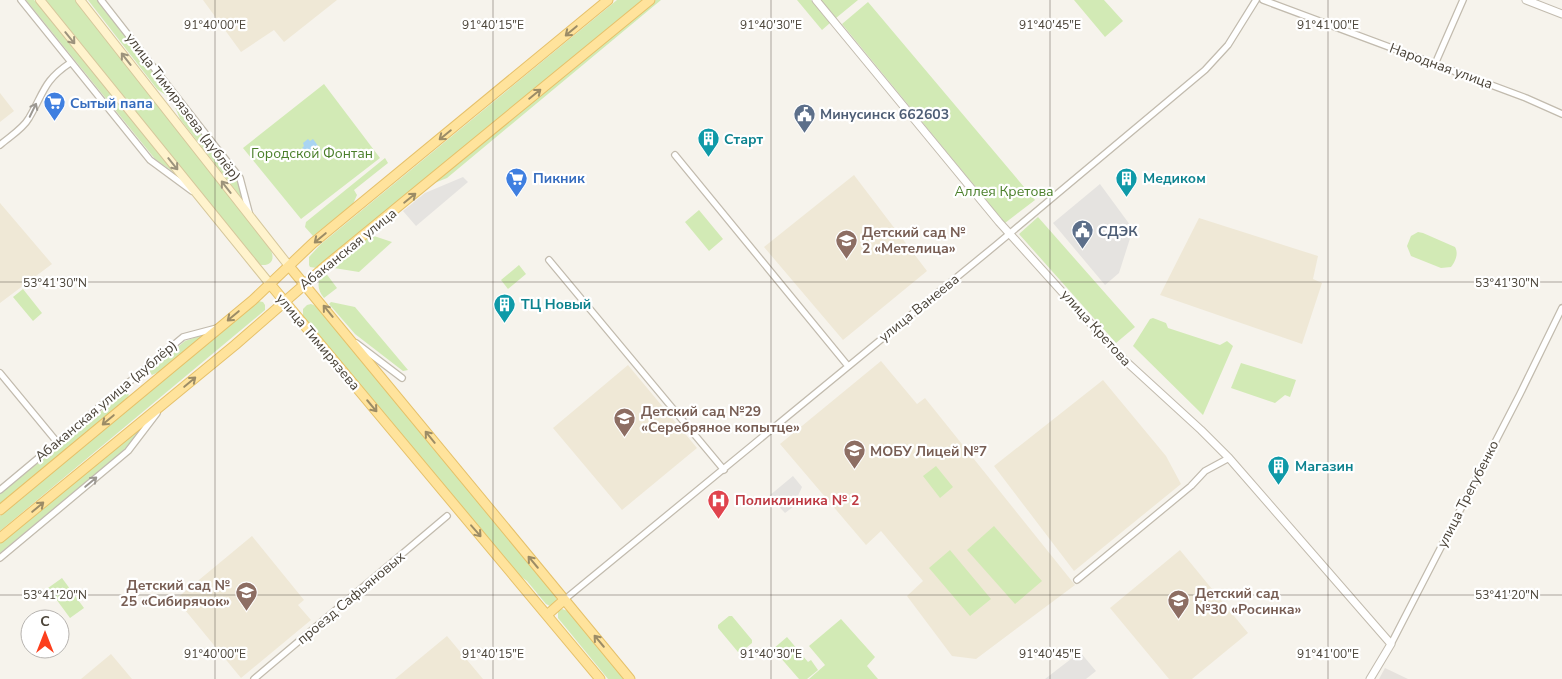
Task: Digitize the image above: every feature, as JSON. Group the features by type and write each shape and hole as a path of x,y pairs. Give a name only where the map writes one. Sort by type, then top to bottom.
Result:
{"main road":[{"name":"улица Тимирязева","path":"40,0 284,302 600,679"},
{"name":"улица Тимирязева","path":"80,0 289,266 630,679"},
{"name":"Абаканская улица","path":"0,510 219,328 270,284 313,243 608,0"},
{"name":"Абаканская улица","path":"0,538 650,0"},
{"path":"548,615 564,600"}],"street":[{"path":"21,0 150,160 198,195"},
{"name":"улица Тимирязева (дублёр)","path":"101,0 240,178 252,220"},
{"name":"улица Кретова","path":"816,0 999,222 1119,355 1229,458 1390,644"},
{"name":"улица Ванеева","path":"564,600 724,470 1205,70 1228,45 1256,0"},
{"name":"Народная улица","path":"1263,0 1526,98 1562,114"},
{"path":"1436,64 1463,0"},
{"path":"1526,0 1562,14"},
{"path":"0,145 28,120 46,85 61,69 70,63"},
{"path":"675,155 848,366"},
{"path":"549,260 724,470"},
{"name":"улица Трегубенко","path":"1370,679 1520,394 1562,308"},
{"name":"Абаканская улица (дублёр)","path":"0,490 184,337 219,328"},
{"path":"349,338 402,378"},
{"path":"0,373 57,442"},
{"path":"0,558 128,451 166,402"},
{"path":"1077,580 1186,491 1205,471 1229,458"},
{"name":"проезд Сафьяновых","path":"254,679 447,516"}],"shaded area":[{"path":"203,0 337,0 284,42 274,30 241,52"},
{"path":"0,93 14,111 0,122"},
{"name":"Детский сад № 2 «Метелица»","path":"854,175 927,271 843,340 764,247"},
{"path":"463,177 468,182 416,226 403,211 425,193"},
{"path":"1100,184 1133,229 1119,273 1105,285 1053,223"},
{"path":"0,203 52,264 0,303"},
{"path":"1199,218 1318,256 1313,279 1322,283 1302,344 1160,295"},
{"path":"881,361 917,404 925,398 1075,585 976,659 952,656 907,596 923,581 881,531 866,545 780,444"},
{"name":"Детский сад №29 «Серебряное копытце»","path":"628,365 697,448 622,510 553,428"},
{"path":"1103,380 1166,456 1181,484 1074,571 994,466"},
{"path":"793,476 802,487 793,507 785,513 769,496"},
{"name":"Детский сад № 25 «Сибирячок»","path":"252,536 304,600 298,605 311,620 241,678 176,599"},
{"name":"Детский сад №30 «Росинка»","path":"1180,550 1248,633 1192,679 1169,679 1110,608"},
{"path":"447,636 483,679 395,679"},
{"path":"1080,652 1096,671 1086,679 1045,679"},
{"path":"111,654 132,679 81,679"},
{"path":"1385,668 1408,679 1379,679"}],"green space":[{"path":"26,0 34,0 39,4 182,178 155,159"},
{"path":"46,0 76,0 269,247 273,257 269,264 261,265 255,259"},
{"path":"88,0 100,0 238,180 243,200 180,119 175,107 178,104 170,94 167,96 157,89"},
{"path":"617,0 642,0 317,268 310,267 309,257 321,244"},
{"path":"656,0 661,0 447,178 432,184"},
{"path":"797,0 811,0 830,23 822,30"},
{"path":"821,0 858,0 836,18"},
{"path":"1074,0 1104,0 1123,21 1105,37"},
{"name":"Аллея Кретова","path":"868,2 1035,200 1005,223 842,24"},
{"name":"Городской Фонтан","path":"324,84 380,158 301,219 243,148"},
{"path":"385,158 388,163 354,190 357,195 353,204 313,236 305,227 306,222"},
{"path":"699,210 723,239 709,251 685,222"},
{"path":"1038,217 1135,327 1116,343 1019,234"},
{"path":"1418,232 1455,247 1457,255 1451,267 1441,268 1411,256 1407,246 1411,236"},
{"path":"374,236 392,242 359,272 334,268 333,266 363,240"},
{"path":"519,265 526,274 508,289 501,280"},
{"path":"325,272 337,288 324,298 318,285"},
{"path":"23,289 42,313 33,321 13,297"},
{"path":"258,301 263,302 265,310 0,531 0,516"},
{"path":"331,302 355,307 408,370 403,371 355,334 329,304"},
{"path":"311,304 321,310 554,593 557,600 550,606 520,576 306,323 303,317 303,309"},
{"path":"1153,318 1166,323 1168,328 1220,345 1227,341 1233,346 1203,415 1133,346 1150,319"},
{"path":"208,333 165,369 152,375 149,371 185,341"},
{"path":"1241,363 1296,380 1290,397 1285,395 1275,403 1231,388"},
{"path":"126,391 129,395 121,406 0,505 0,494"},
{"path":"146,421 145,426 122,452 0,553 0,542"},
{"path":"936,466 953,487 940,498 923,476"},
{"path":"994,526 1042,581 1015,604 967,550"},
{"path":"950,550 991,599 970,616 929,568"},
{"path":"62,578 84,608 70,618 70,609 63,609 48,588"},
{"path":"562,609 568,611 625,679 608,679 558,618 558,611"},
{"path":"729,616 732,616 752,640 752,643 741,652 738,652 718,628 718,625"},
{"path":"841,619 875,657 867,666 878,679 809,679 825,665 809,646"},
{"path":"787,637 808,662 811,660 818,670 807,679 799,679 773,649"}],"water":[{"path":"308,139 310,141 313,139 321,150 318,152 320,154 315,158 313,156 310,158 302,148 304,146 303,143"}],"place":[{"name":"Сытый папа","path":"54,122"},
{"name":"Минусинск 662603","path":"804,133"},
{"name":"Старт","path":"708,158"},
{"name":"Пикник","path":"517,197"},
{"name":"Медиком","path":"1127,197"},
{"name":"СДЭК","path":"1082,250"},
{"name":"Детский сад № 2 «Метелица»","path":"846,259"},
{"name":"ТЦ Новый","path":"505,323"},
{"name":"Детский сад №29 «Серебряное копытце»","path":"625,438"},
{"name":"МОБУ Лицей №7","path":"854,470"},
{"name":"Магазин","path":"1279,485"},
{"name":"Поликлиника № 2","path":"719,519"},
{"name":"Детский сад № 25 «Сибирячок»","path":"246,612"},
{"name":"Детский сад №30 «Росинка»","path":"1179,620"}]}
